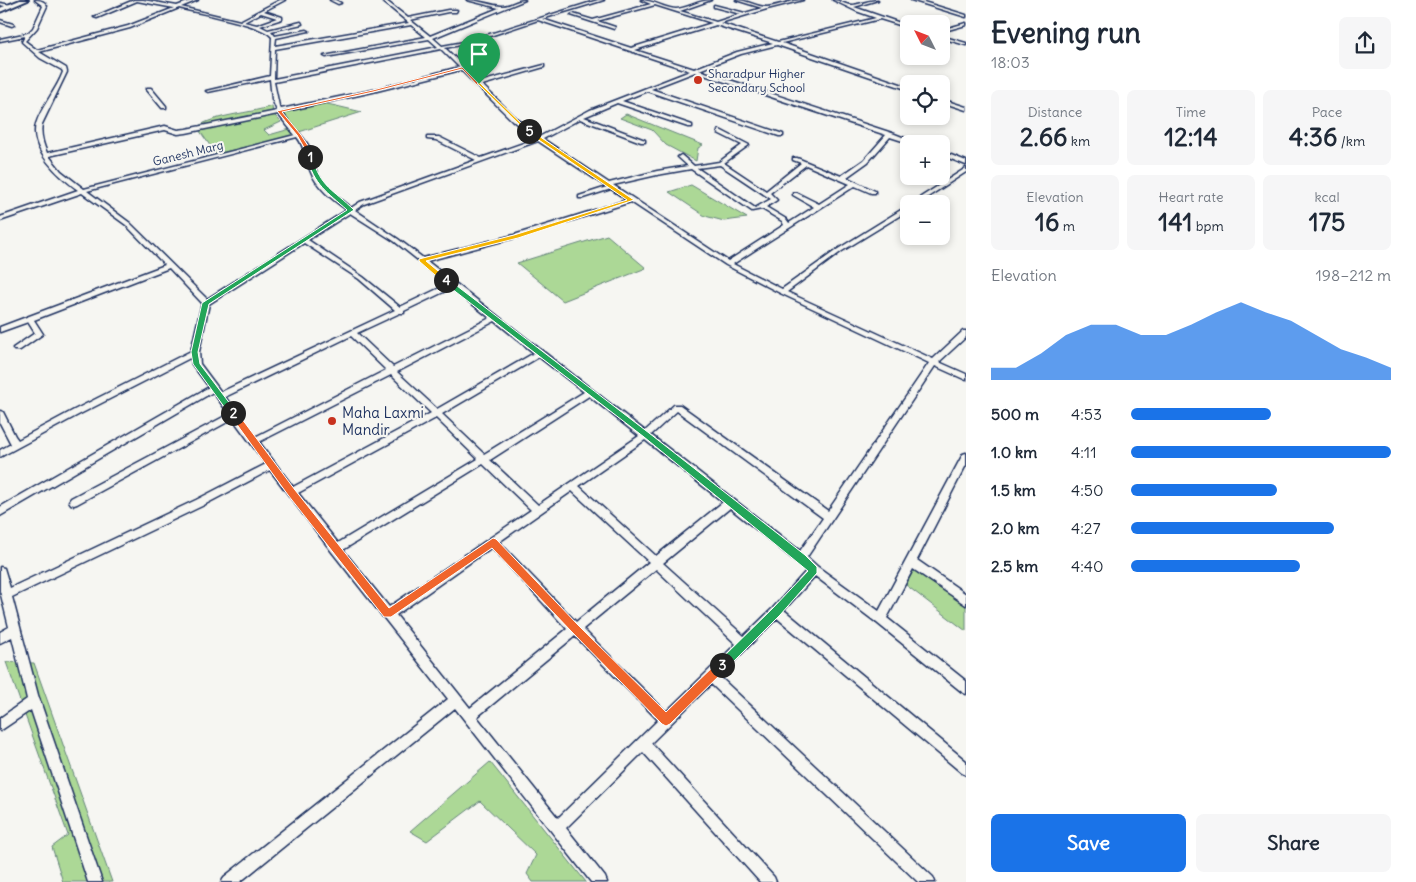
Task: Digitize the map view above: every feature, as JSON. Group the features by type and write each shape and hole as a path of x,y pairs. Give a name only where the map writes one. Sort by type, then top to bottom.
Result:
{"main road":[{"path":"0,10 25,0"}],"street":[{"path":"36,0 45,6 30,34 23,41 46,60 64,69 65,72 38,127 38,141 45,155 82,190 127,222 206,303"},
{"path":"96,17 139,0 178,7 268,30 274,37 272,79 279,112 299,135 308,149 314,174 322,185 351,210 396,240 646,435 814,570 881,620 966,688"},
{"path":"154,3 162,0"},
{"path":"36,52 129,27 196,0"},
{"path":"241,22 283,0"},
{"path":"332,0 339,4"},
{"path":"383,0 442,48 514,119 539,139 728,264 782,292 966,377"},
{"path":"469,0 503,8"},
{"path":"326,56 430,38 523,0"},
{"path":"208,91 442,48 485,38 538,19 602,0"},
{"path":"643,0 900,86"},
{"path":"594,21 664,0"},
{"path":"675,11 709,0"},
{"path":"738,0 766,8"},
{"path":"629,50 744,14 801,0"},
{"path":"835,0 900,24"},
{"path":"850,7 876,0"},
{"path":"913,0 966,16"},
{"path":"0,4 10,6"},
{"path":"715,6 744,14"},
{"path":"406,20 456,11"},
{"path":"257,26 281,18 262,12"},
{"path":"573,15 614,28"},
{"path":"600,882 336,549 196,364 194,352 206,303 362,203 539,139 617,101 739,53 879,18"},
{"path":"538,19 900,138"},
{"path":"0,21 12,25"},
{"path":"268,30 300,22"},
{"path":"273,48 411,24"},
{"path":"950,28 966,24"},
{"path":"274,37 307,31"},
{"path":"0,36 13,34"},
{"path":"0,40 30,34"},
{"path":"950,40 966,44"},
{"path":"479,84 542,66"},
{"path":"45,155 166,128 178,132 186,131 279,112 373,91 462,68"},
{"path":"148,89 164,107"},
{"path":"646,89 781,135"},
{"path":"617,101 690,126"},
{"path":"950,103 966,109"},
{"path":"579,118 643,141"},
{"path":"682,123 690,118"},
{"path":"581,197 610,186 692,167 721,163 746,145 720,132"},
{"path":"845,179 844,176 866,161 890,134"},
{"name":"Ganesh Marg","path":"0,219 82,190 299,135"},
{"path":"429,138 436,138 480,160"},
{"path":"680,157 754,210 774,200 767,193 721,163"},
{"path":"950,157 966,163"},
{"path":"795,158 873,192"},
{"path":"767,193 804,163"},
{"path":"928,195 966,170"},
{"path":"728,264 854,184"},
{"path":"795,194 818,206"},
{"path":"421,260 516,236 632,200"},
{"path":"762,207 784,220 788,226"},
{"path":"782,292 840,250 900,213"},
{"path":"304,240 361,278 401,311"},
{"path":"0,330 169,266"},
{"path":"0,512 217,392 353,334 452,285"},
{"path":"16,348 39,334 29,318"},
{"path":"254,441 496,318"},
{"path":"801,558 934,362 966,333"},
{"path":"353,334 538,511"},
{"path":"0,454 194,352"},
{"path":"292,492 436,414 540,353"},
{"path":"336,549 484,460 590,392"},
{"path":"388,614 646,435 677,407 829,516"},
{"path":"0,414 16,445"},
{"path":"74,501 234,415"},
{"path":"881,620 966,456"},
{"path":"6,594 199,503 271,465"},
{"path":"574,486 744,644"},
{"path":"469,716 654,562 730,502"},
{"path":"493,542 574,628 666,720"},
{"path":"911,562 966,600"},
{"path":"557,828 777,612 814,570"},
{"path":"0,571 34,701 95,882"},
{"path":"777,612 966,769"},
{"path":"0,638 15,629"},
{"path":"711,676 928,882"},
{"path":"229,882 456,700"},
{"path":"0,725 34,701"},
{"path":"643,743 769,882"}],"green space":[{"path":"319,102 362,112 299,132 278,110"},
{"path":"272,106 273,114 281,122 264,130 269,135 290,129 294,134 216,154 197,127 213,119"},
{"path":"626,114 703,145 698,148 696,161 666,145 652,130 620,118"},
{"path":"691,185 747,218 724,221 705,216 669,192"},
{"path":"607,235 646,268 563,301 517,263"},
{"path":"915,568 966,602 966,631 906,585"},
{"path":"6,662 34,663 112,882 63,882 52,847 68,835"},
{"path":"490,762 586,882 533,882 527,874 536,855 480,801 427,841 410,831"}],"place":[{"name":"Sharadpur Higher Secondary School","path":"698,80"},
{"name":"Maha Laxmi Mandir","path":"332,421"}],"route":[{"path":"462,68 479,84 514,119 539,139 632,200 516,236 421,260 646,435 814,570 777,612 666,720 574,628 493,542 388,614 292,492 196,364 194,352 206,303 351,210 322,185 314,174 308,149 279,111 373,91 462,68"}]}
